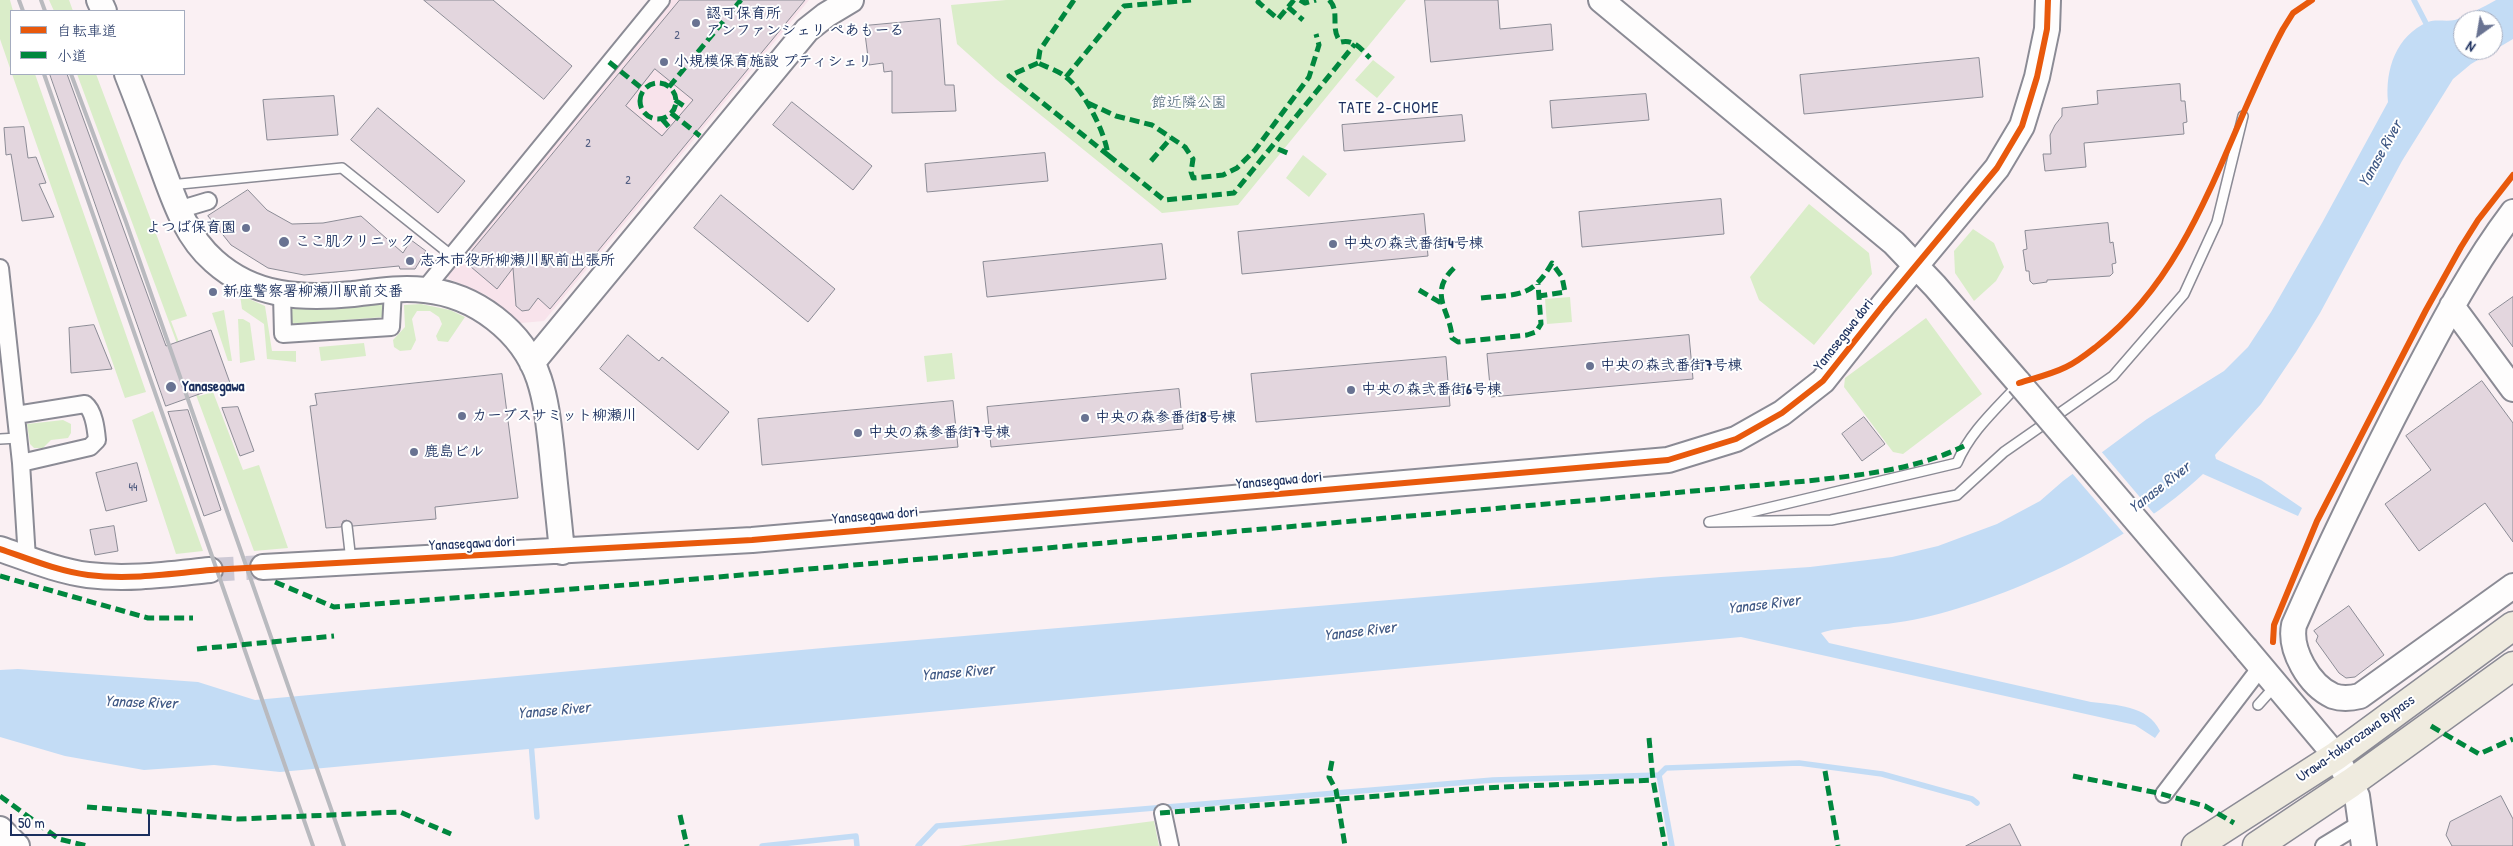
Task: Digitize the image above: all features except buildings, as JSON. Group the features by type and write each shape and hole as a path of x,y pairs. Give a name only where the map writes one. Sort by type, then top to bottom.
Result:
{"highway":[{"name":"Urawa-tokorozawa Bypass","path":"2196,846 2336,756 2513,626"},
{"path":"2257,846 2351,784 2513,666"}],"street":[{"path":"424,290 661,0"},
{"path":"1602,0 1894,243 2019,382 2336,756 2357,796 2362,835 2324,846"},
{"name":"Yanasegawa dori","path":"263,567 562,552 752,540 1668,460 1736,439 1782,413 1823,381 1997,168 2022,126 2038,77 2047,29 2048,0"},
{"path":"532,363 807,30 844,2"},
{"path":"127,75 178,210 194,239 214,261 248,284 282,295 311,297 392,290 424,290 454,296 485,312 507,329 532,363 539,378 547,410 562,552"},
{"path":"178,210 208,201"},
{"path":"2513,212 2484,253 2452,306 2336,529 2294,625 2293,637 2296,654 2320,686 2332,696 2350,698 2360,696 2513,586"},
{"path":"0,277 21,463 27,559"},
{"path":"282,295 283,334 391,328 392,290"},
{"path":"2452,306 2513,389"},
{"path":"16,415 85,404 90,408 97,440 90,447 21,463"},
{"path":"0,549 75,573 105,577 146,576 210,570"},
{"path":"2164,794 2261,667"},
{"path":"1164,813 1170,846"},
{"path":"0,830 17,846"}],"lane":[{"path":"2019,382 1970,440 1957,463 1709,522 1831,520 1957,496 2004,452 2113,376 2184,294 2217,222 2243,116"},
{"path":"169,185 342,168 451,255"},
{"path":"0,440 18,438"},
{"path":"347,526 352,563"},
{"path":"2258,705 2276,685"}],"shaded area":[{"path":"669,0 809,0 544,321 521,323 486,295 449,279 446,271"}],"green space":[{"path":"0,0 10,0 13,10 10,10 10,68 0,39"},
{"path":"49,0 69,0 73,10 54,10"},
{"name":"館近隣公園","path":"1006,0 1406,0 1238,205 1162,213 996,79 957,44 951,5"},
{"path":"1373,60 1395,77 1377,98 1355,80"},
{"path":"12,75 35,75 146,392 125,398"},
{"path":"77,75 96,75 187,316 171,321 199,396 213,392 243,470 259,465 288,548 254,551"},
{"path":"1303,155 1327,174 1309,197 1286,178"},
{"path":"1809,204 1869,253 1872,274 1814,345 1759,300 1750,277"},
{"path":"1973,229 1994,243 2004,267 1996,281 1974,301 1955,273 1954,251"},
{"path":"240,295 265,306 272,351 296,351 296,362 267,359 264,324 242,309"},
{"path":"1570,297 1572,322 1547,324 1545,299"},
{"path":"382,301 385,317 288,324 286,307"},
{"path":"421,304 450,310 465,317 448,342 438,341 436,336 442,324 439,317 430,311 417,311 412,319 416,340 411,350 400,351 394,347 393,340 405,327 404,305"},
{"path":"224,310 232,361 228,361 212,313"},
{"path":"1926,318 1982,394 1903,454 1893,452 1844,387 1845,378"},
{"path":"238,319 243,319 250,323 255,360 240,363"},
{"path":"364,343 366,356 321,361 319,347"},
{"path":"952,353 955,379 927,382 924,356"},
{"path":"153,411 203,551 176,554 132,420"},
{"path":"63,420 71,424 71,433 68,438 51,440 43,448 34,448 30,444 27,424"},
{"path":"1154,821 1159,846 959,846"}],"water":[{"path":"2496,0 2513,0 2513,39 2503,45 2503,10 2477,10"},
{"name":"Yanase River","path":"2453,20 2453,60 2478,60 2453,79 2402,161 2320,313 2296,352 2261,404 2215,455 2216,459 2261,480 2302,508 2298,516 2203,474 2175,498 2108,543 2072,563 1995,596 1922,618 1821,633 1829,643 2091,702 2130,708 2148,716 2155,722 2160,731 2155,738 2135,725 1741,637 280,772 214,765 144,770 65,756 0,737 0,670 18,669 198,682 255,700 834,647 1661,577 1810,567 1892,557 1938,546 1997,524 2040,501 2063,481 2147,419 2224,371 2248,347 2271,312 2322,223 2388,102 2388,78 2400,45 2417,28 2428,22"}],"pier":[{"path":"2100,450 2155,515 2125,535 2071,472"}],"waterway":[{"path":"2414,0 2429,29"},
{"path":"531,742 537,817"},
{"path":"1659,775 1666,768 1799,763 1882,774 1972,799 1977,803"},
{"path":"918,846 937,826 1493,780 1659,775 1672,846"},
{"path":"762,846 856,836 857,846"}],"tunnel":[{"path":"210,570 263,567"}],"railway":[{"path":"19,0 23,10"},
{"path":"41,0 45,10"},
{"path":"44,75 313,846"},
{"path":"71,75 126,222 344,846"}],"marked path":[{"path":"669,87 741,0"},
{"path":"1074,0 1040,50 1038,63 1060,73 1073,84 1093,113 1103,135 1108,155 1164,200 1234,193 1355,44"},
{"path":"1066,77 1124,6 1191,0"},
{"path":"1260,0 1258,2 1278,19 1294,0"},
{"path":"1300,0 1305,3 1316,0"},
{"path":"1329,0 1334,10 1336,32 1341,42 1354,43 1370,58"},
{"path":"1288,7 1303,20"},
{"path":"1088,103 1116,116 1152,125 1185,147 1193,159 1191,172 1193,178 1223,175 1237,168 1255,150 1309,77 1319,45 1316,34"},
{"path":"609,62 644,90"},
{"path":"1038,63 1009,76 1108,155"},
{"path":"658,83 671,88 676,101 671,114 658,119 645,114 640,101 645,88 658,83"},
{"path":"675,100 687,108"},
{"path":"671,113 700,136"},
{"path":"662,119 669,127"},
{"path":"1151,161 1171,138"},
{"path":"1278,149 1290,154"},
{"path":"1481,298 1523,292 1538,283 1552,263 1562,277 1565,292 1539,296"},
{"path":"1454,268 1446,277 1441,294 1452,338 1458,342 1527,335 1536,332 1541,324 1538,284"},
{"path":"1419,290 1441,303"},
{"path":"275,582 334,607 639,584 1807,481 1867,474 1907,466 1926,461 1964,446"},
{"path":"0,576 148,618 193,618"},
{"path":"197,649 334,636"},
{"path":"2431,726 2479,754 2513,739"},
{"path":"1649,738 1653,780 1665,846"},
{"path":"1332,761 1329,777 1336,790 1345,846"},
{"path":"1825,771 1838,846"},
{"path":"2073,776 2158,793 2205,806 2234,823"},
{"path":"1160,813 1483,788 1653,780"},
{"path":"0,796 59,839 87,846"},
{"path":"87,807 238,819 400,812 451,834"},
{"path":"680,815 687,846"}],"cycle path":[{"path":"0,549 66,571 88,575 149,576 210,570 752,540 1668,460 1736,439 1782,413 1823,381 1997,168 2022,126 2037,77 2047,29 2048,0"},
{"path":"2019,383 2049,374 2074,363 2097,346 2131,314 2160,279 2185,240 2206,198 2262,70 2283,29 2293,13 2312,0"},
{"path":"2273,642 2274,625 2317,521 2426,310 2461,247 2478,220 2513,175"}],"place":[{"name":"認可保育所 アンファンシェリ ぺあもーる","path":"696,23"},
{"name":"小規模保育施設 プティシェリ","path":"664,62"},
{"name":"よつば保育園","path":"246,228"},
{"name":"ここ肌クリニック","path":"284,242"},
{"name":"中央の森弐番街4号棟","path":"1333,244"},
{"name":"志木市役所柳瀬川駅前出張所","path":"410,261"},
{"name":"新座警察署柳瀬川駅前交番","path":"213,292"},
{"name":"中央の森弐番街7号棟","path":"1590,366"},
{"name":"Yanasegawa","path":"171,387"},
{"name":"中央の森弐番街6号棟","path":"1351,390"},
{"name":"カーブスサミット柳瀬川","path":"462,416"},
{"name":"中央の森参番街8号棟","path":"1085,418"},
{"name":"中央の森参番街7号棟","path":"858,433"},
{"name":"鹿島ビル","path":"414,452"}],"district":[{"name":"TATE 2-CHOME","path":"1389,109"}]}
